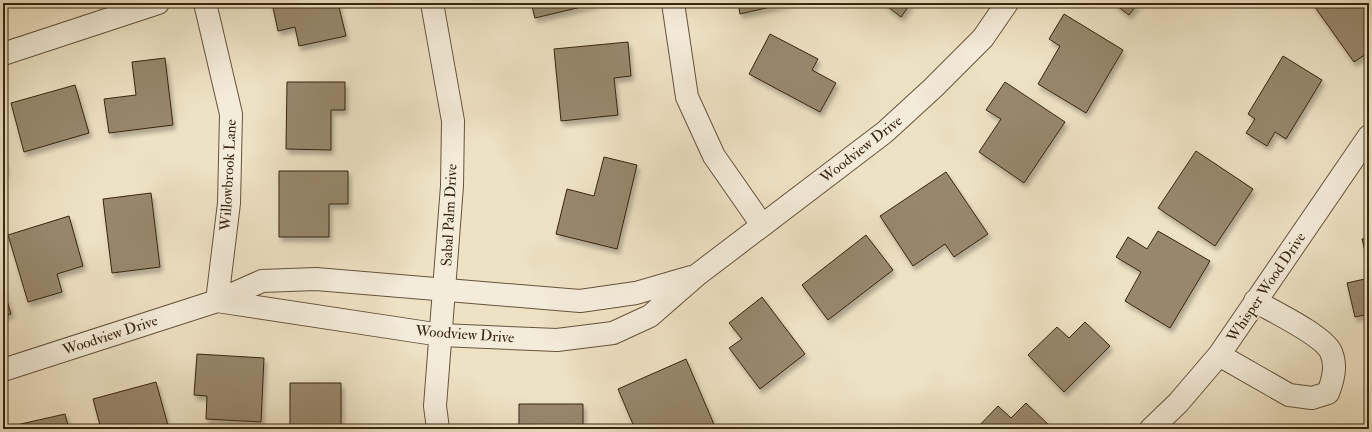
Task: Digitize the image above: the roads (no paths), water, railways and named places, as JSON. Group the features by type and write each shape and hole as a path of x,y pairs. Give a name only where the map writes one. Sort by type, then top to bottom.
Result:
{"street":[{"path":"3,54 158,3"},
{"name":"Willowbrook Lane","path":"205,3 231,114 229,203 217,301"},
{"name":"Sabal Palm Drive","path":"432,3 453,122 452,186 435,406 438,429"},
{"path":"673,3 687,97 714,156 762,225"},
{"name":"Woodview Drive","path":"217,301 441,334 557,340 613,333 650,316 697,275 885,132 933,88 983,38 1007,3"},
{"name":"Whisper Wood Drive","path":"1151,429 1178,403 1219,355 1369,136"},
{"name":"Woodview Drive","path":"3,370 217,301 262,281 316,279 444,291 580,301 636,293 697,275"},
{"path":"1219,355 1289,395 1312,398 1328,393 1335,375 1331,351 1310,332 1255,301"}]}
